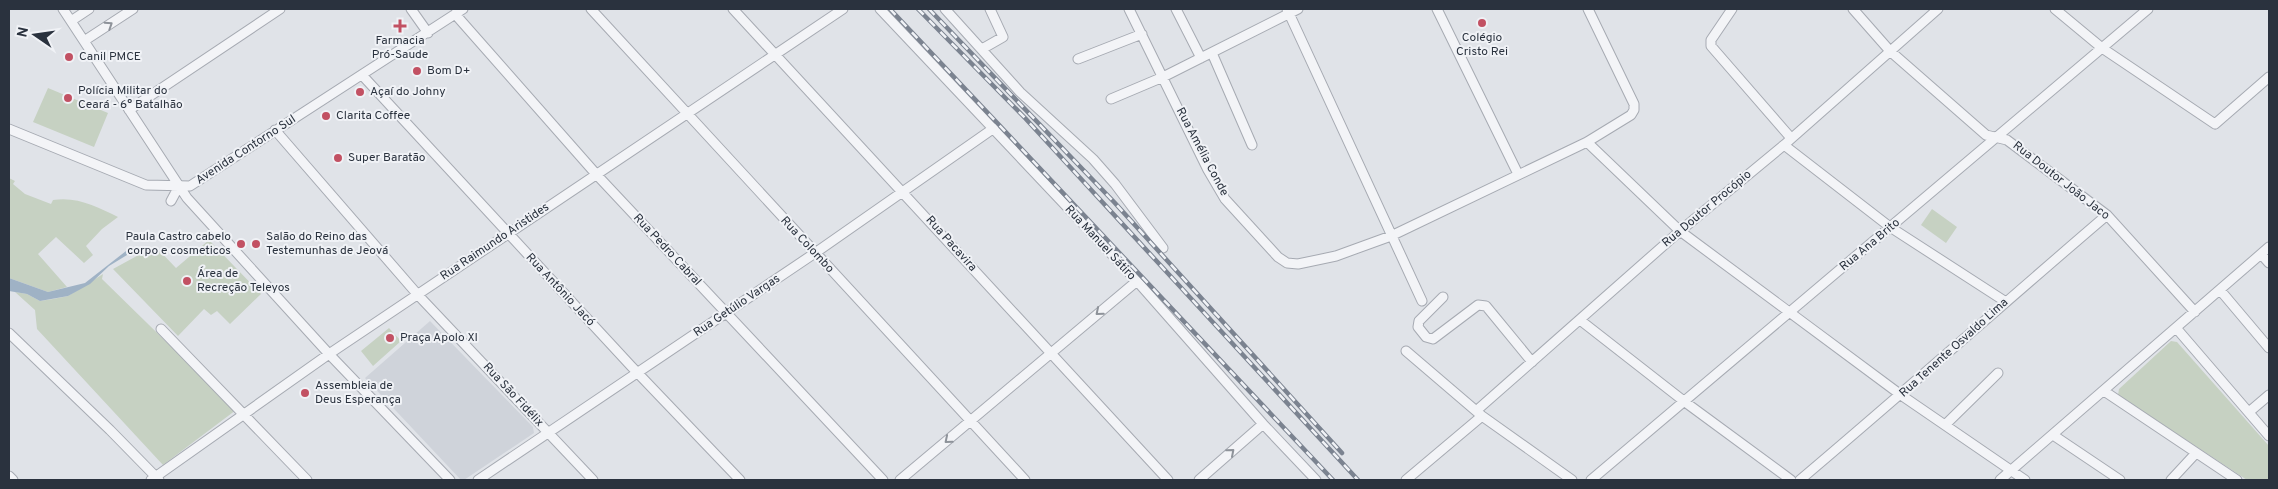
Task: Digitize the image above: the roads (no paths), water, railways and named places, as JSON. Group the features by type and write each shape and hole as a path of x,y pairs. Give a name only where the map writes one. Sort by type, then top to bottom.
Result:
{"street":[{"path":"63,9 187,198 329,354 450,480"},
{"path":"71,21 89,9"},
{"path":"84,41 133,9"},
{"path":"129,110 280,9"},
{"path":"411,9 428,33"},
{"name":"Avenida Contorno Sul","path":"9,129 146,185 190,186 463,9"},
{"name":"Rua Colombo","path":"591,9 1025,480"},
{"name":"Rua Pacavira","path":"733,9 1168,480"},
{"name":"Rua Raimundo Aristides","path":"155,479 329,354 843,9"},
{"name":"Rua Manuel Sátiro","path":"880,9 1137,281 1263,424 1316,480"},
{"path":"945,9 1020,92 1093,159 1115,184 1163,248"},
{"path":"982,49 1003,37 990,9"},
{"name":"Rua Amélia Conde","path":"1129,9 1208,170 1225,199 1282,261 1298,264 1336,256 1391,236 1588,142 1631,114 1634,110 1634,104 1588,9"},
{"path":"1176,9 1200,58"},
{"path":"1111,99 1163,77 1288,11 1298,9"},
{"path":"1437,9 1518,174"},
{"path":"1732,9 1711,40 1711,46 1788,141 1890,227 2006,302"},
{"name":"Rua Doutor João Jaco","path":"1853,9 1890,52 1986,136 2007,140 2107,215 2195,312"},
{"name":"Rua Doutor Procópio","path":"1406,480 1532,362 1680,230 1788,141 1938,9"},
{"path":"2055,9 2102,48 2215,124 2269,77"},
{"name":"Rua Ana Brito","path":"1591,480 2148,9"},
{"path":"1288,11 1422,301"},
{"name":"Rua Pedro Cabral","path":"455,14 596,174 883,480"},
{"path":"1078,59 1142,34"},
{"path":"1212,52 1252,145"},
{"name":"Rua Antônio Jacó","path":"362,75 638,373 740,480"},
{"name":"Rua Getúlio Vargas","path":"478,480 550,434 994,128"},
{"name":"Rua São Fidélix","path":"275,130 418,295 593,480"},
{"path":"1588,142 1680,230 1901,395 2025,480"},
{"path":"171,201 179,186"},
{"name":"Rua Tenente Osvaldo Lima","path":"1800,480 1901,395 2107,215"},
{"path":"2000,480 2269,247"},
{"path":"2261,254 2269,263"},
{"path":"900,480 1137,281"},
{"path":"2220,290 2269,348"},
{"path":"1443,297 1419,320 1418,327 1426,337 1433,339 1478,305 1486,306 1532,362"},
{"path":"1580,320 1685,402 1791,480"},
{"path":"2176,328 2269,436"},
{"path":"161,329 307,480"},
{"path":"9,333 155,479"},
{"path":"1406,351 1479,413 1572,480"},
{"path":"1945,425 1998,373"},
{"path":"2104,391 2237,480"},
{"path":"2249,412 2269,395"},
{"path":"1199,480 1263,424"},
{"path":"2053,435 2120,480"},
{"path":"2171,480 2196,453"},
{"path":"9,476 13,480"}],"water":[{"path":"126,251 127,255 109,266 90,284 68,296 40,301 27,294 9,291 9,278 48,292 85,283"}],"railway":[{"path":"890,9 1333,480"},
{"path":"918,9 1025,118 1358,480"},
{"path":"929,9 1114,202 1342,453"}],"place":[{"name":"Colégio Cristo Rei","path":"1482,23"},
{"name":"Farmacia Pró-Saude","path":"400,26"},
{"name":"Canil PMCE","path":"69,57"},
{"name":"Bom D+","path":"417,71"},
{"name":"Açaí do Johny","path":"360,92"},
{"name":"Polícia Militar do Ceará - 6° Batalhão","path":"68,98"},
{"name":"Clarita Coffee","path":"326,116"},
{"name":"Super Baratão","path":"338,158"},
{"name":"Paula Castro cabelo corpo e cosmeticos","path":"241,244"},
{"name":"Salão do Reino das Testemunhas de Jeová","path":"256,244"},
{"name":"Área de Recreção Teleyos","path":"187,281"},
{"name":"Praça Apolo XI","path":"390,338"},
{"name":"Assembleia de Deus Esperança","path":"305,393"}]}
